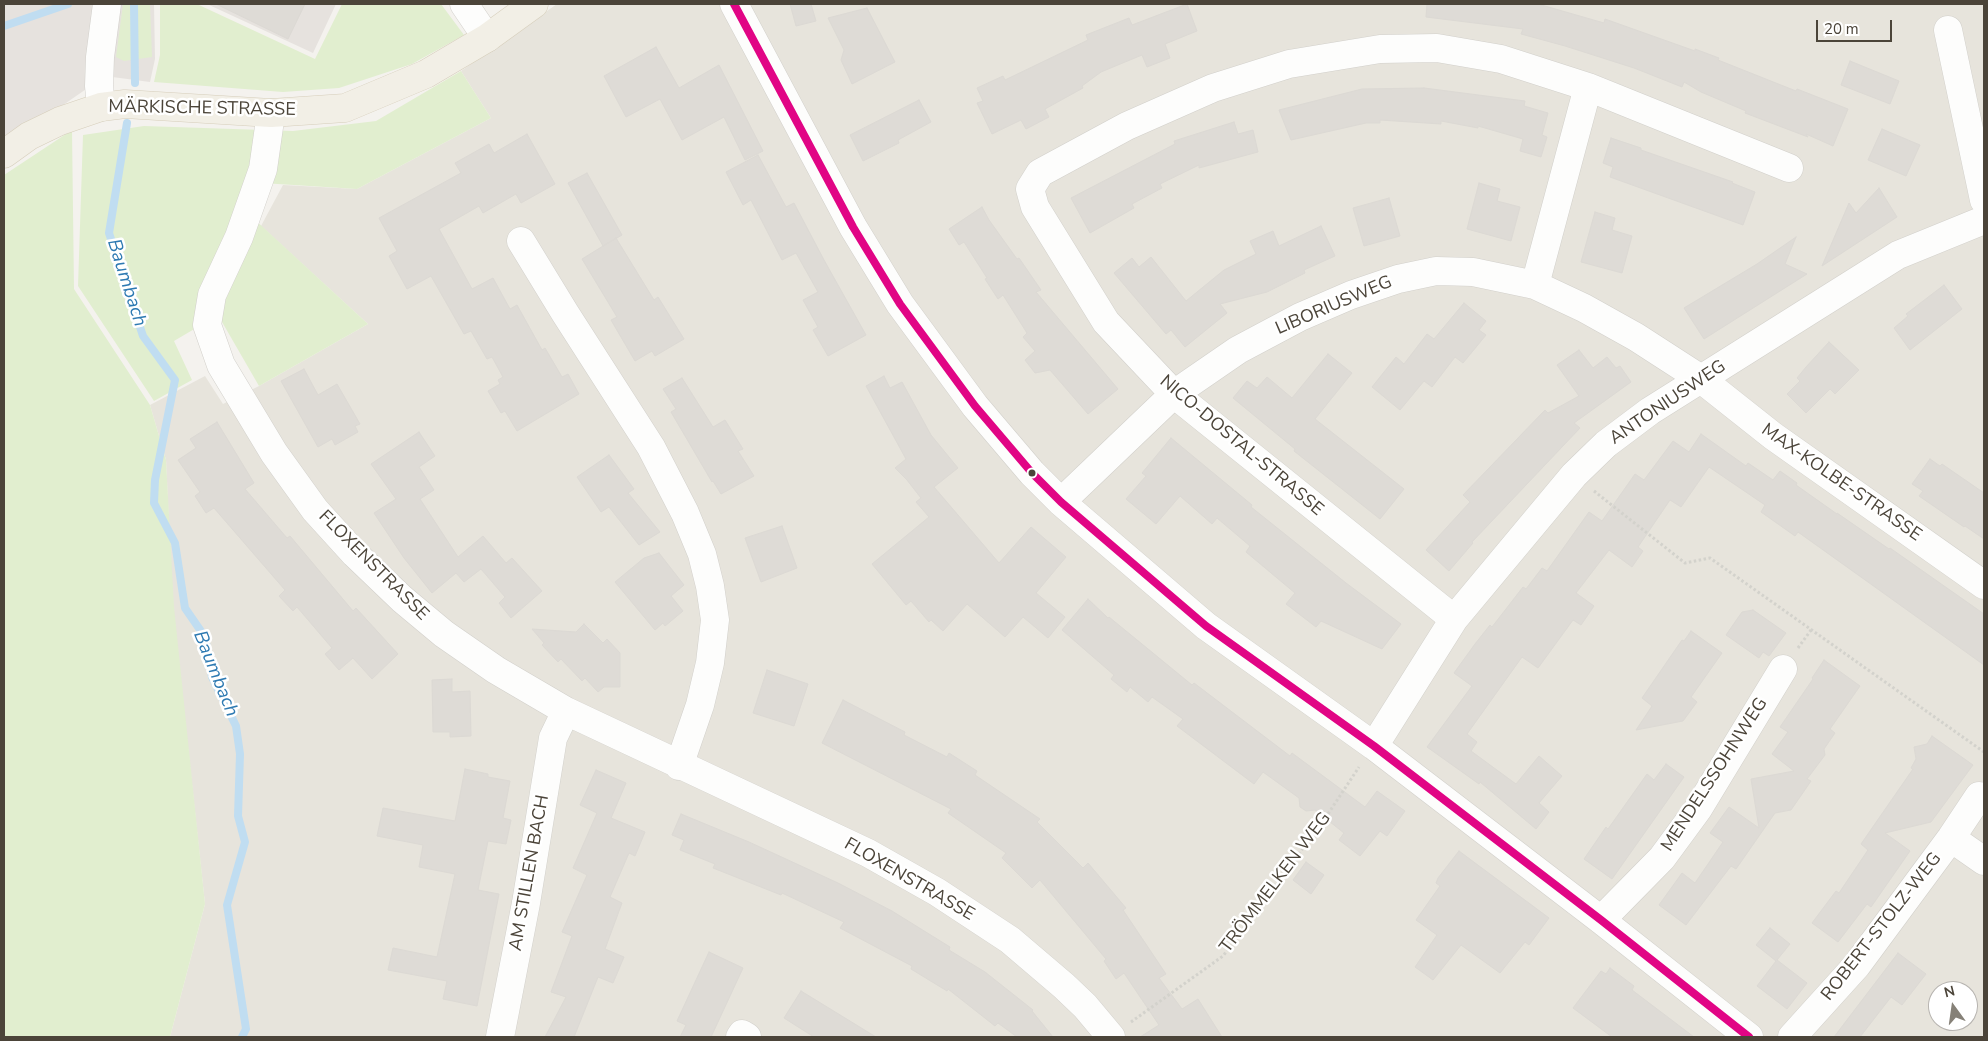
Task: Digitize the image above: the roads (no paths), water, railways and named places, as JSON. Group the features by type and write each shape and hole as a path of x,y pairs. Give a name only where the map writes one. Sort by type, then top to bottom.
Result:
{"main road":[{"name":"MÄRKISCHE STRASSE","path":"4,154 29,136 60,121 101,107 126,104 271,113 345,108 426,74 487,38 534,4"}],"street":[{"path":"101,107 98,86 107,4"},
{"path":"464,4 487,38"},
{"path":"734,4 853,227 900,304 975,406 1032,473 1061,502 1206,626 1374,746 1601,920 1749,1037"},
{"path":"1948,30 1984,200"},
{"name":"NICO-DOSTAL-STRASSE","path":"1454,618 1174,394 1106,322 1036,207 1030,189 1040,173 1127,126 1213,88 1289,64 1370,51 1437,48 1501,60 1588,87 1789,168"},
{"path":"1536,285 1588,87"},
{"name":"FLOXENSTRASSE","path":"271,113 263,169 239,237 212,295 207,325 221,364 248,412 274,453 315,510 355,554 395,593 444,634 496,670 566,711 678,766 868,853 937,892 1010,940 1085,1006 1111,1037"},
{"name":"ANTONIUSWEG","path":"1374,746 1454,618 1574,475 1606,444 1650,412 1701,379 1898,256 1984,220"},
{"path":"521,241 651,447 681,504 702,554 710,586 715,620 710,663 700,705 678,766"},
{"name":"LIBORIUSWEG","path":"1061,502 1174,394 1238,350 1300,317 1351,296 1398,279 1436,271 1473,272 1536,285 1618,327 1701,379"},
{"name":"MAX-KOLBE-STRASSE","path":"1701,379 1773,436 1984,585"},
{"name":"MENDELSSOHNWEG","path":"1601,920 1662,858 1688,823 1783,669"},
{"name":"AM STILLEN BACH","path":"500,1037 526,903 553,738 566,711"},
{"name":"ROBERT-STOLZ-WEG","path":"1792,1037 1857,965 1951,838 1979,796"},
{"name":"ROBERT-STOLZ-WEG","path":"1951,838 1984,861"}],"waterway":[{"path":"4,26 68,4"},
{"name":"Baumbach","path":"134,4 135,83"},
{"name":"Baumbach","path":"127,123 109,233 143,336 175,380 155,480 154,503 175,543 185,608 205,637 212,677 236,726 240,754 238,816 245,842 227,905 246,1029 242,1037"}]}
